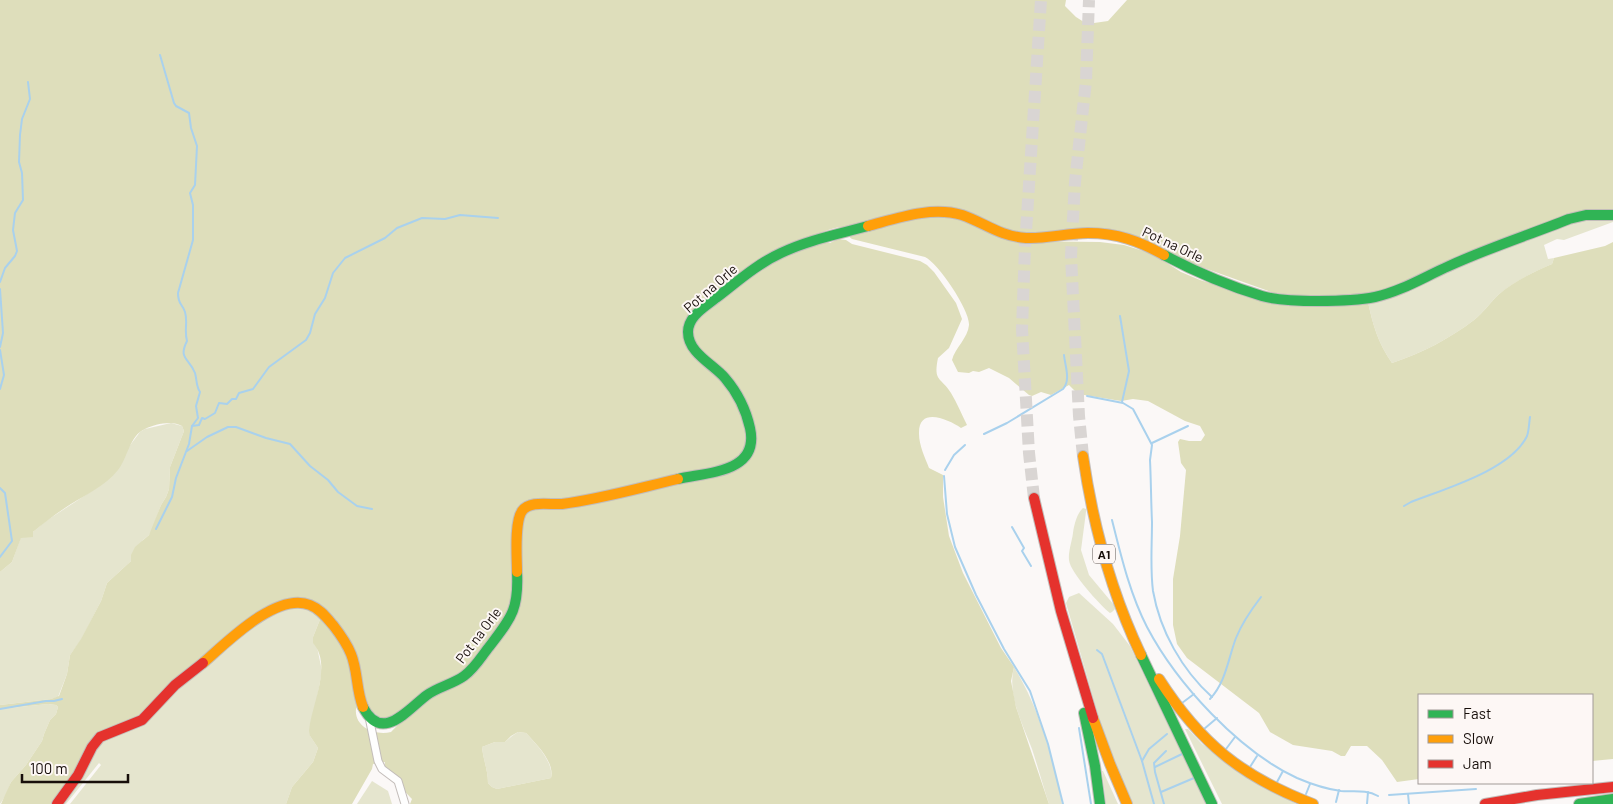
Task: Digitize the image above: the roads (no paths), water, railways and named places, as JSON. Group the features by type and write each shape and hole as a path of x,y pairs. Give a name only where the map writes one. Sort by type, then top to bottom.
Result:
{"main road":[{"name":"Pot na Orle","path":"370,716 382,723 388,724 396,721 438,688 462,678 484,654 512,614 515,604 518,591 518,526 519,517 523,510 529,506 580,502 694,475 718,472 730,468 747,456 752,438 750,423 745,409 725,378 690,343 688,335 689,325 692,318 754,269 797,246 910,215 926,212 953,213 964,216 1000,233 1012,236 1040,238 1089,233 1129,238 1186,267 1263,296 1282,299 1337,300 1393,292 1412,285 1449,266 1570,220 1586,215 1613,215"},
{"name":"A1","path":"1083,456 1088,491 1103,552 1118,598 1138,648 1212,804"},
{"path":"1034,498 1079,678 1106,757 1127,804"},
{"path":"57,804 78,775 92,747 100,737 142,720 175,685 250,624 263,615 284,606 300,603 311,604 323,614 343,639 356,669 359,698 362,706 370,716"},
{"path":"1138,648 1154,669 1177,706 1215,748 1243,771 1259,781 1276,790 1313,804"},
{"path":"1079,678 1100,804"},
{"path":"1485,804 1537,795 1613,787"},
{"path":"1579,804 1613,799"}],"street":[{"path":"370,716 378,761 382,769 398,781 406,804"}],"waterway":[{"path":"156,529 172,497 176,478 189,444 192,426 198,418 196,406 200,392 193,368 184,355 187,341 186,315 179,302 178,293 193,240 193,205 190,193 195,185 197,146 191,128 189,113 174,103 160,55"},
{"path":"0,282 5,268 17,251 13,230 15,213 23,200 22,173 19,162 20,135 22,119 30,99 28,82"},
{"path":"192,426 199,425 202,418 205,419 215,413 219,403 227,404 232,399 236,399 239,393 253,389 269,367 306,340 315,314 325,298 333,273 345,258 385,238 397,228 422,218 445,219 460,215 498,218"},
{"path":"0,289 3,333 0,347"},
{"path":"1120,316 1129,371 1122,402"},
{"path":"0,350 4,375 0,389"},
{"path":"984,434 1007,423 1063,389 1067,381 1064,355"},
{"path":"1087,396 1123,403 1133,409 1152,445 1150,460 1152,574 1156,606 1174,649 1191,675 1212,697"},
{"path":"1404,506 1475,477 1507,459 1519,448 1527,436 1530,417"},
{"path":"1152,443 1188,426"},
{"path":"187,451 207,437 228,427 236,427 290,444 338,492 357,506 372,509"},
{"path":"945,470 954,455 965,445"},
{"path":"944,476 947,514 955,547 976,595 1004,649 1030,691 1048,744 1063,804"},
{"path":"0,488 5,493 12,541 0,557"},
{"path":"1112,520 1131,588 1147,627 1175,671 1212,714 1253,751 1297,778 1329,789 1364,792 1378,796"},
{"path":"1012,527 1024,548 1022,551 1031,566"},
{"path":"1210,699 1220,685 1241,627 1261,597"},
{"path":"1097,650 1102,654 1142,761 1154,804"},
{"path":"1182,703 1194,694"},
{"path":"0,709 62,699"},
{"path":"1204,729 1217,718"},
{"path":"1079,728 1091,804"},
{"path":"1142,761 1149,749 1167,734"},
{"path":"1226,749 1235,737"},
{"path":"1164,804 1154,763 1166,751"},
{"path":"1155,767 1182,754"},
{"path":"1250,767 1257,756"},
{"path":"1277,782 1283,771"},
{"path":"1161,792 1194,778"},
{"path":"1306,794 1310,784"},
{"path":"1389,795 1476,789"},
{"path":"1336,802 1339,790"},
{"path":"1367,804 1368,792"},
{"path":"1408,794 1409,804"}],"tunnel":[{"path":"1034,498 1029,453 1022,329 1025,247 1041,0"},
{"path":"1083,456 1079,416 1071,256 1075,182 1086,81 1089,0"}]}
